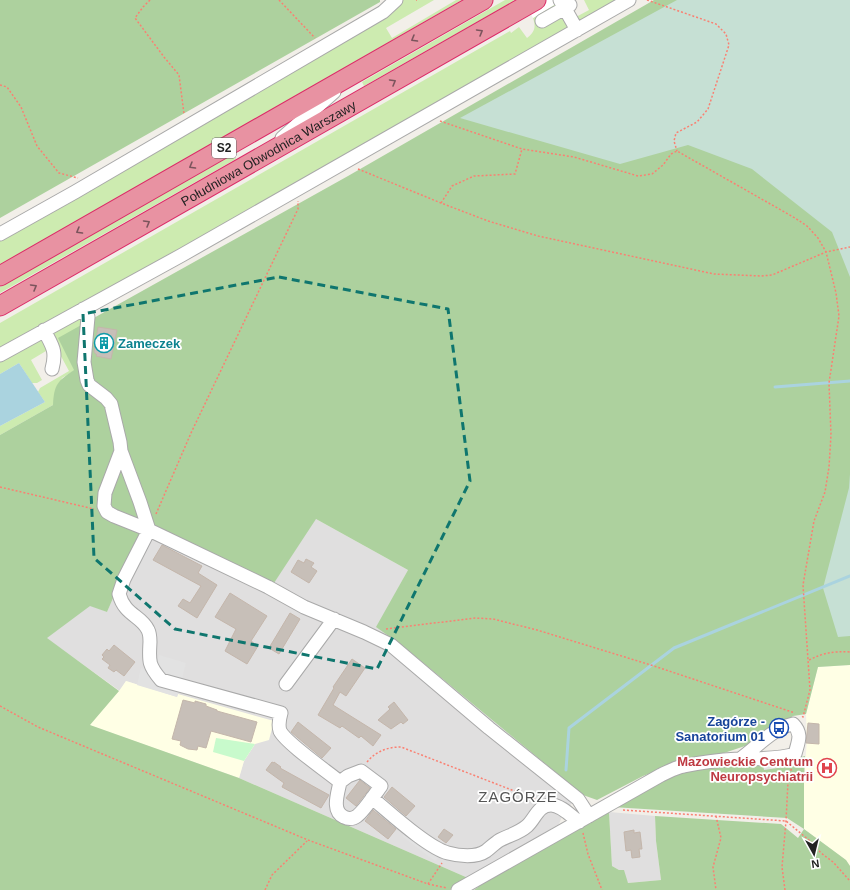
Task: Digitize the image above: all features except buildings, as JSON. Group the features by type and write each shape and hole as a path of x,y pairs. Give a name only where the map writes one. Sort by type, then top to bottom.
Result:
{"highway":[{"name":"Południowa Obwodnica Warszawy","path":"0,276 483,0"},
{"name":"Południowa Obwodnica Warszawy","path":"0,306 531,3"}],"street":[{"path":"0,234 94,181 383,12 396,0"},
{"path":"0,355 182,255 629,0"},
{"path":"542,21 565,4 577,30"},
{"path":"259,158 356,73"},
{"path":"246,136 368,96"},
{"path":"83,309 88,317 84,362 86,375 90,385 111,404 121,451 149,530 124,579 119,594 125,608 145,625 148,630 150,635 150,657 152,669 160,680 281,713 278,720 284,738 340,782"},
{"path":"44,330 54,352 55,357 52,369"},
{"path":"121,451 104,493 104,506 108,512 268,587 304,607 391,645 489,728 578,800 584,819"},
{"path":"286,684 334,619"},
{"path":"453,889 584,819 661,774 683,766 740,759 786,757 795,754 799,735 798,720 776,730 740,759"},
{"path":"361,771 381,786 357,816 350,818 342,816 336,807 340,782 348,776 361,771"},
{"path":"372,798 423,839 449,854 477,855 486,852 500,840 519,832 528,826 543,807 550,805 558,806 584,819"}],"path":[{"path":"150,0 135,18 179,75 186,126"},
{"path":"279,0 323,47"},
{"path":"386,629 475,618 493,619 537,630 789,710 798,720 810,690 803,585 814,521 825,492 829,467 831,435 829,383 838,316 836,293 826,252 818,238 807,226 677,151 674,141 676,133 697,122 708,109 729,45 726,34 716,24 647,0"},
{"path":"0,84 8,87 21,107 37,146 59,173 94,181"},
{"path":"425,116 522,149 574,157 638,176 652,174 663,165 671,154 677,151"},
{"path":"441,204 452,186 474,176 515,174 522,149"},
{"path":"343,162 441,204 538,236 714,274 772,275 826,252 850,247"},
{"path":"149,530 191,433 298,209 298,189"},
{"path":"0,487 108,512"},
{"path":"809,660 822,653 840,651 850,652"},
{"path":"0,706 38,727 308,840 428,884 453,889"},
{"path":"361,771 364,764 377,752 392,747 401,747 550,805"},
{"path":"785,890 782,867 788,782 795,754"},
{"path":"603,808 786,821 833,862 850,881"},
{"path":"716,816 721,838 713,867 716,890"},
{"path":"584,819 588,854 602,890"},
{"path":"265,890 272,875 308,840"},
{"path":"428,884 449,854"}],"highlighted area":[{"path":"279,277 448,309 470,481 377,669 175,629 94,558 83,314"}],"shaded area":[{"path":"677,0 850,0 850,277 832,232 752,169 688,145 620,164 460,118"},
{"path":"850,474 850,636 838,637 823,588 849,488"},
{"path":"316,519 408,570 377,627 404,647 583,795 565,809 559,824 468,878 239,778 244,761 255,744 177,697 126,681 120,691 46,638 90,605 107,612 145,522"},
{"path":"159,655 186,663 177,697 137,685 141,668 155,672"},
{"name":"Mazowieckie Centrum Neuropsychiatrii","path":"850,665 850,866 846,860 804,829 804,780 807,739 806,714 818,667"},
{"path":"126,681 177,697 178,694 274,721 269,740 255,744 244,761 239,778 89,725"},
{"path":"790,760 791,766 764,770 763,762"},
{"path":"609,812 655,816 656,841 661,880 628,883 619,870 612,866"},
{"path":"406,830 440,855 435,861 402,836"}],"green space":[{"path":"0,0 380,0 380,2 0,218"},
{"path":"402,0 434,0 386,28 392,38 456,0 462,0 0,266 0,239"},
{"path":"505,0 514,1 364,86 362,82"},
{"path":"584,0 622,0 579,23 576,17 589,10"},
{"path":"654,0 850,0 850,665 818,667 806,714 793,716 751,744 721,754 678,763 643,776 597,800 583,795 404,647 376,627 408,570 316,519 274,583 146,522 107,612 90,606 47,638 119,691 90,725 239,778 468,878 450,890 0,890 0,435 53,405 54,392 58,384 64,377 74,370 58,338 348,176"},
{"path":"557,3 570,27 138,274 0,348 0,323 510,31 511,33 519,27 527,38 532,34 534,29 533,18"},
{"path":"233,154 236,159 0,293 0,287"},
{"path":"79,315 84,323 75,370 62,378 53,405 0,435 0,426 45,402 38,392 40,388 69,371 50,336 50,333"},
{"path":"42,339 47,349 46,351 31,360 42,380 37,383 32,383 19,363 0,374 0,358"},
{"path":"216,738 255,744 244,761 213,752"},
{"path":"805,756 804,829 787,818 612,807 668,778 691,769 763,762 764,769 791,766 790,760"},
{"path":"605,812 609,812 612,866 619,870 624,870 628,883 661,880 656,841 655,816 781,824 798,838 804,829 846,860 850,866 850,890 474,890 490,878"}],"water":[{"path":"19,363 45,402 0,426 0,374"}],"pier":[{"path":"523,0 562,0 533,18"}],"waterway":[{"path":"775,387 850,381"},
{"path":"566,770 569,728 674,648 850,576"}],"place":[{"name":"Zameczek","path":"104,343"},
{"name":"Zagórze - Sanatorium 01","path":"779,728"},
{"name":"Mazowieckie Centrum Neuropsychiatrii","path":"827,768"}],"district":[{"name":"ZAGÓRZE","path":"518,797"}]}
